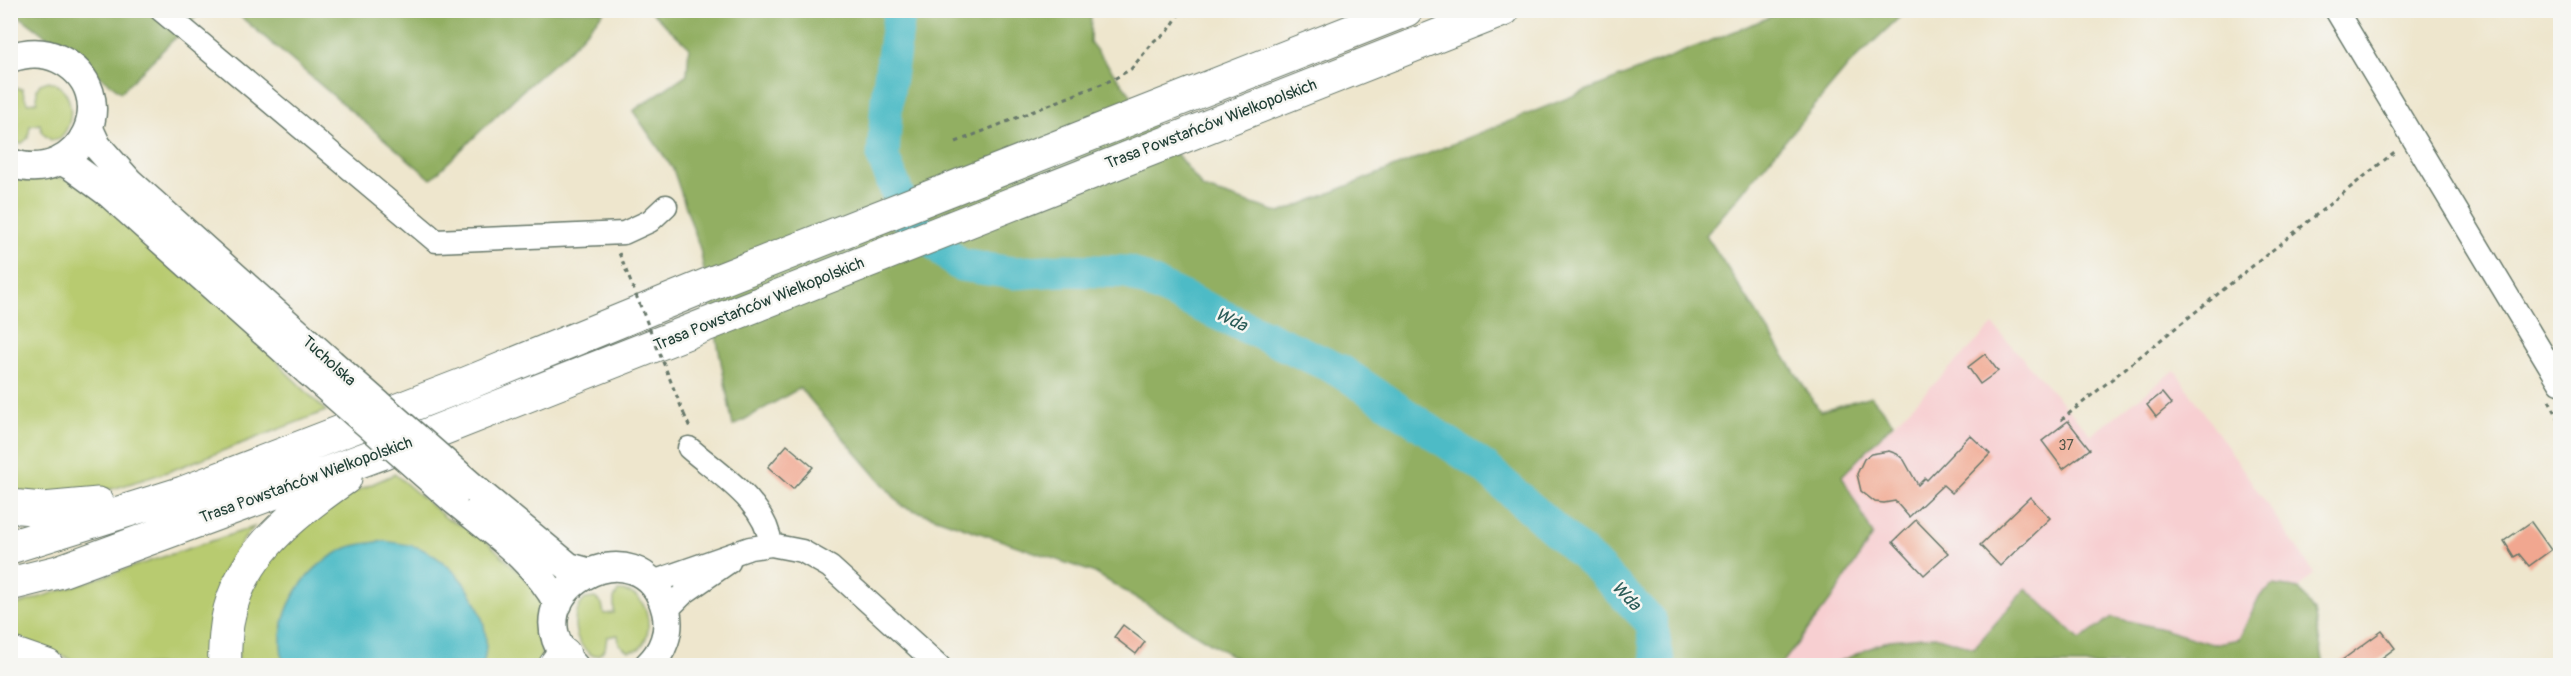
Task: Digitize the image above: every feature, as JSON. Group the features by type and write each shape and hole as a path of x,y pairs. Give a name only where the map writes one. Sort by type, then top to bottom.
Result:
{"highway":[{"name":"Trasa Powstańców Wielkopolskich","path":"10,547 183,493 468,383 717,281 1406,10"},
{"name":"Trasa Powstańców Wielkopolskich","path":"10,584 58,572 384,452 1503,10"},
{"path":"225,666 228,616 235,591 263,547 284,524 312,501 384,452"},
{"path":"10,506 65,509 183,493"},
{"path":"10,653 47,666"}],"main road":[{"path":"10,58 24,53 40,53 56,57 70,65 81,77 88,90 92,114 89,129 78,148 62,161 31,169 10,163"},
{"name":"Tucholska","path":"89,129 97,146 129,182 320,368"},
{"name":"Tucholska","path":"62,161 110,194 320,368 465,495 538,574 558,604"},
{"name":"Tucholska","path":"465,495 568,567 587,572"},
{"path":"564,662 555,630 558,604 565,591 587,572 615,567 634,572 650,583 661,597 666,611 667,632 662,660"}],"street":[{"path":"161,10 436,242 624,232 650,221 666,206"},
{"path":"2336,10 2560,383"},
{"path":"666,611 684,593 760,547 769,530 763,517 740,492 689,448"},
{"path":"650,583 760,547 802,551 830,567 939,666"}],"path":[{"path":"956,142 1114,79 1131,69 1155,40 1167,33 1182,10"},
{"path":"2061,420 2412,137"},
{"path":"619,253 684,414"}],"shaded area":[{"path":"1993,325 2091,435 2175,370 2314,573 2299,589 2274,585 2239,639 2212,644 2159,628 2080,640 2026,588 1974,648 1935,636 1889,640 1831,665 1781,666 1836,593 1842,476"}],"green space":[{"path":"11,10 202,11 121,92"},
{"path":"234,11 605,11 566,53 522,91 431,179"},
{"path":"650,11 1091,11 1090,42 1203,188 1280,213 1785,11 1906,11 1849,65 1706,235 1820,411 1871,396 1893,423 1842,476 1873,535 1836,593 1781,665 1247,665 1095,573 902,506 800,388 733,426 700,249 673,169 633,111 687,74 689,47"},
{"path":"49,81 64,91 70,105 69,122 61,138 51,140 42,133 40,124 30,126 28,138 21,144 11,141 11,87 22,89 27,103 37,102 37,89 40,84"},
{"path":"54,177 79,181 269,347 283,369 326,411 170,471 116,488 73,497 11,491 10,182 21,178"},
{"path":"395,474 446,518 479,534 545,597 539,665 238,666 239,613 280,539 352,493"},
{"path":"254,527 231,559 217,592 210,626 210,665 84,665 11,640 10,607"},
{"path":"2274,585 2299,589 2314,611 2324,665 1831,665 1889,640 1935,636 1974,648 2026,588 2080,640 2112,617 2212,644 2239,639 2259,597"},
{"path":"618,591 628,592 643,604 648,632 639,649 628,651 619,644 618,635 607,637 605,649 598,655 592,655 577,636 575,621 577,613 585,599 595,598 602,604 604,614 614,613 614,599"}],"water":[{"path":"384,541 420,548 450,568 462,581 480,613 485,630 486,647 483,665 284,665 281,647 286,612 304,581 316,568 347,548"}],"building":[{"path":"1985,354 1998,371 1980,384 1968,367"},
{"path":"2162,393 2171,404 2156,417 2147,405"},
{"path":"2068,421 2090,449 2063,469 2042,441"},
{"path":"1970,435 1990,454 1952,493 1943,485 1909,517 1895,501 1875,502 1861,491 1857,474 1864,459 1871,454 1889,451 1897,454 1904,460 1918,485 1925,478 1927,480"},
{"path":"787,445 813,467 793,489 768,467"},
{"path":"2030,497 2050,518 2000,566 1980,545"},
{"path":"1916,520 1948,553 1924,575 1893,542"},
{"path":"2531,522 2551,550 2529,566 2519,554 2514,557 2504,541"},
{"path":"1123,625 1145,642 1136,654 1114,637"},
{"path":"2382,631 2395,648 2371,666 2334,666"}],"waterway":[{"name":"Wda","path":"900,10 887,98 883,157 908,220 960,265 1014,273 1063,270 1128,272 1341,371 1484,467 1594,564 1651,622 1659,666"}]}
